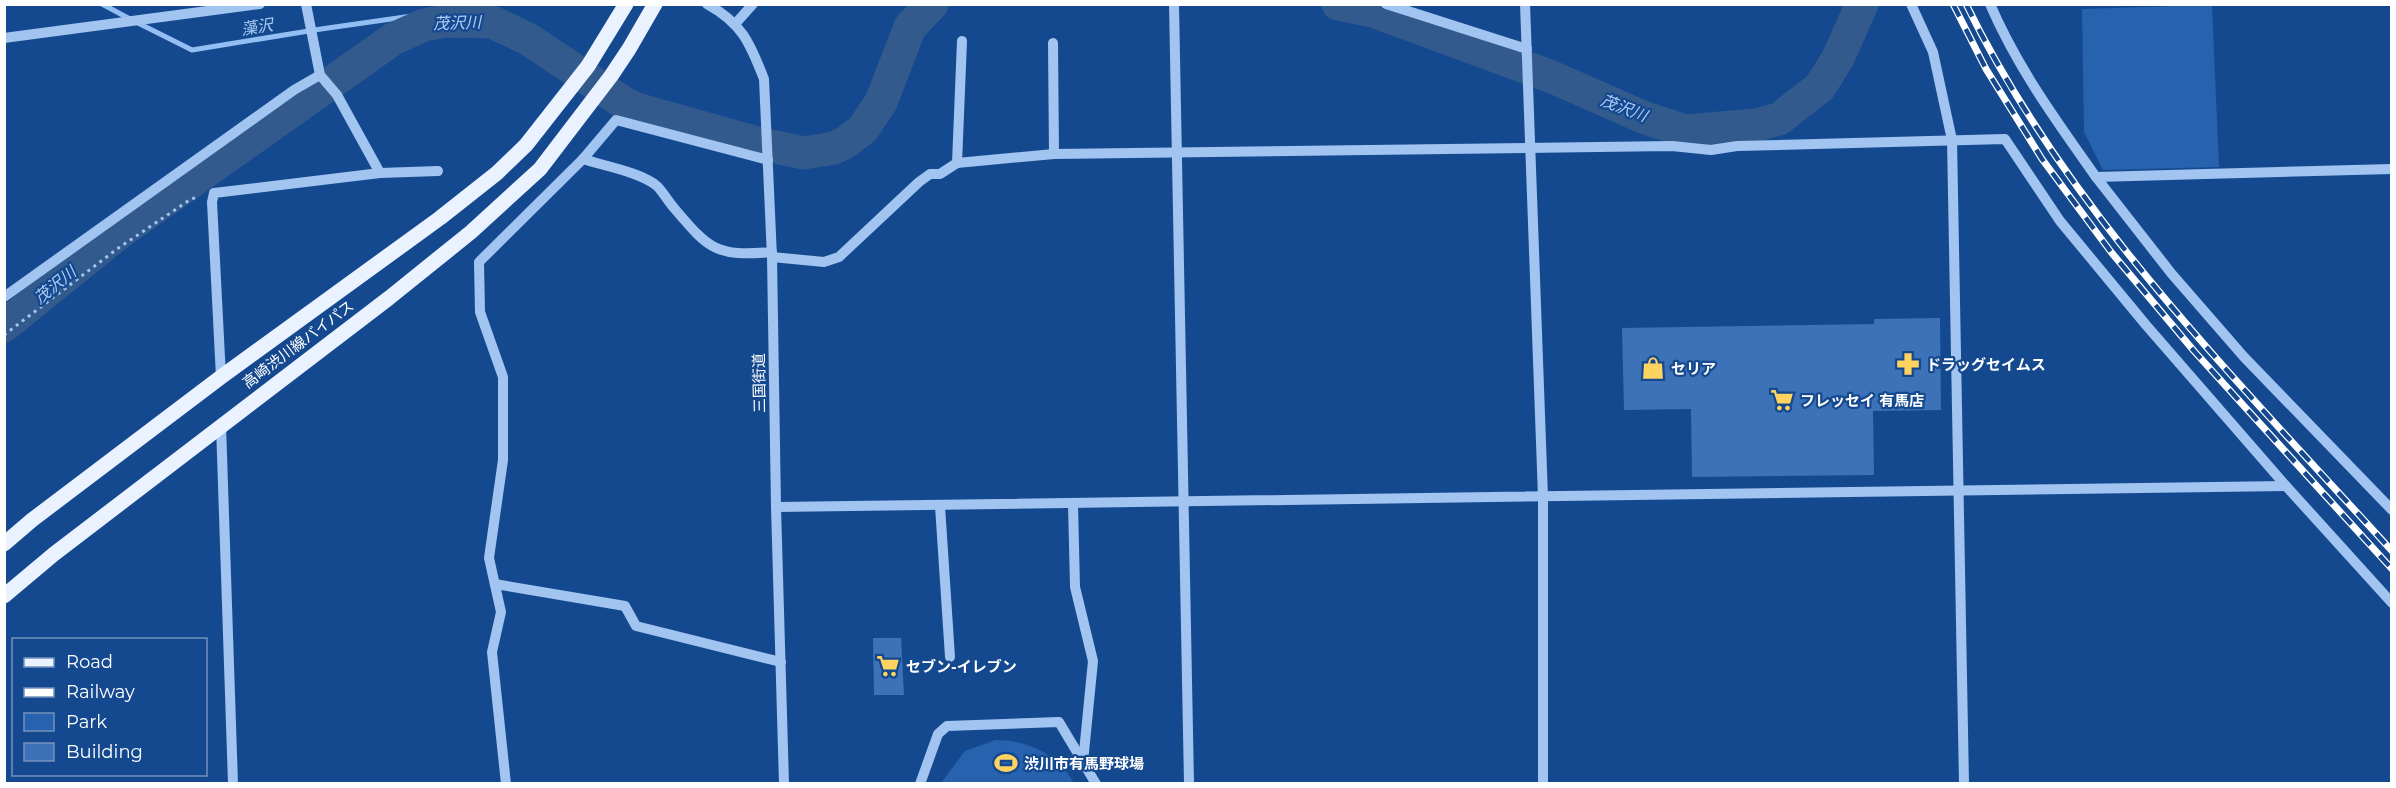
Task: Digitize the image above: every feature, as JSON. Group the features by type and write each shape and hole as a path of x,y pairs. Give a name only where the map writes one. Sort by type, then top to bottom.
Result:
{"main road":[{"name":"高崎渋川線バイパス","path":"4,544 32,520 221,377 372,269 496,174 526,144 588,66 626,4"},
{"name":"高崎渋川線バイパス","path":"4,596 54,554 389,298 471,232 540,169 611,76 655,4"}],"street":[{"path":"4,38 260,4"},
{"path":"306,4 320,75 337,95 381,173"},
{"name":"三国街道","path":"707,4 735,23 754,52 764,79 772,254 784,783"},
{"path":"735,23 753,4"},
{"path":"1174,4 1189,783"},
{"path":"1386,4 1527,49"},
{"path":"1525,4 1543,497 1544,783"},
{"path":"1911,4 1933,52 1952,140 1964,783"},
{"path":"1990,4 2003,34 2047,108 2096,177 2171,273 2244,357 2391,510"},
{"path":"957,163 962,41"},
{"path":"1053,43 1054,154"},
{"path":"4,297 294,90 320,75"},
{"path":"506,783 492,652 501,612 489,558 503,460 503,377 480,312 479,262 583,159 616,120 768,160"},
{"path":"583,159 631,174 657,186 701,239 714,248 742,254 772,254 824,262 839,257 919,182 930,174 940,174 957,163 1054,154 1672,146 1711,150 1737,146 2005,139 2060,221 2146,325 2391,603"},
{"path":"2096,177 2391,169"},
{"path":"221,377 212,202 214,193 381,173 438,171"},
{"path":"221,425 233,783"},
{"path":"776,507 2286,486"},
{"path":"1073,504 1075,586 1093,660 1083,762"},
{"path":"940,506 950,657"},
{"path":"495,584 625,606 636,626 781,662"},
{"path":"920,783 938,734 947,726 1059,722 1096,783"}],"path":[{"path":"4,335 117,249 191,199 214,193"}],"green space":[{"path":"2212,5 2219,167 2103,170 2084,132 2082,9"},
{"name":"渋川市有馬野球場","path":"995,740 1019,743 1040,751 1059,764 1074,783 941,783 965,751"}],"building":[{"name":"フレッセイ 有馬店","path":"1940,318 1941,410 1873,411 1874,475 1692,477 1691,409 1624,410 1622,328 1874,324 1874,319"},
{"name":"セブン-イレブン","path":"873,638 901,638 904,695 874,695"}],"waterway":[{"name":"藻沢","path":"102,4 130,19"},
{"name":"茂沢川","path":"4,326 119,233 393,39 424,25 447,21 492,22 528,39 636,109 757,143 804,153 834,148 863,129 881,102 910,27 932,4"},
{"name":"茂沢川","path":"1338,4 1373,11 1552,77 1645,118 1686,131 1756,125 1779,119 1820,87 1838,58 1862,4"},
{"name":"藻沢","path":"138,23 192,50 412,16 424,25"}],"railway":[{"path":"1953,4 1986,69 2042,159 2111,252 2194,351 2392,569"},
{"path":"1966,4 2007,80 2054,154 2105,224 2216,358 2392,551"}],"place":[{"name":"ドラッグセイムス","path":"1908,364"},
{"name":"セリア","path":"1653,368"},
{"name":"フレッセイ 有馬店","path":"1782,400"},
{"name":"セブン-イレブン","path":"888,666"},
{"name":"渋川市有馬野球場","path":"1006,763"}]}
